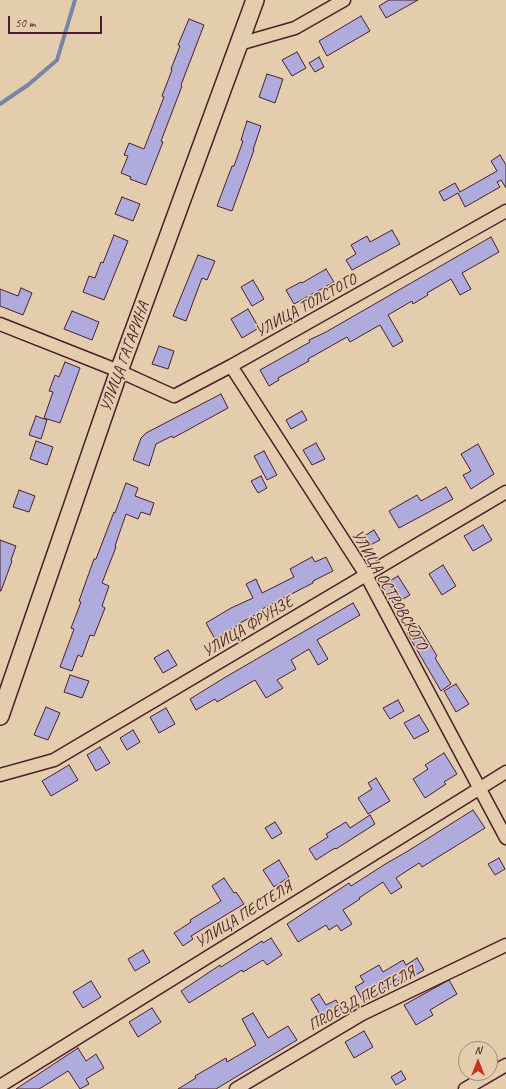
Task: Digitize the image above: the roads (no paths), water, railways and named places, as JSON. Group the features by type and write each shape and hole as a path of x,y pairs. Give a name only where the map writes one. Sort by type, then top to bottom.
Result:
{"main road":[{"name":"УЛИЦА ГАГАРИНА","path":"0,715 119,371 254,0"}],"street":[{"path":"239,44 295,28 344,0"},
{"name":"УЛИЦА ТОЛСТОГО","path":"119,371 174,396 231,366 506,211"},
{"path":"0,324 119,371"},
{"name":"УЛИЦА ОСТРОВСКОГО","path":"231,366 366,576 506,838"},
{"name":"УЛИЦА ФРУНЗЕ","path":"0,775 54,760 506,492"},
{"name":"УЛИЦА ПЕСТЕЛЯ","path":"0,1086 506,772"},
{"name":"ПРОЕЗД ПЕСТЕЛЯ","path":"236,1089 362,1014 506,944"},
{"path":"465,1089 506,1065"}],"waterway":[{"path":"0,104 28,85 57,60 75,0"}]}
